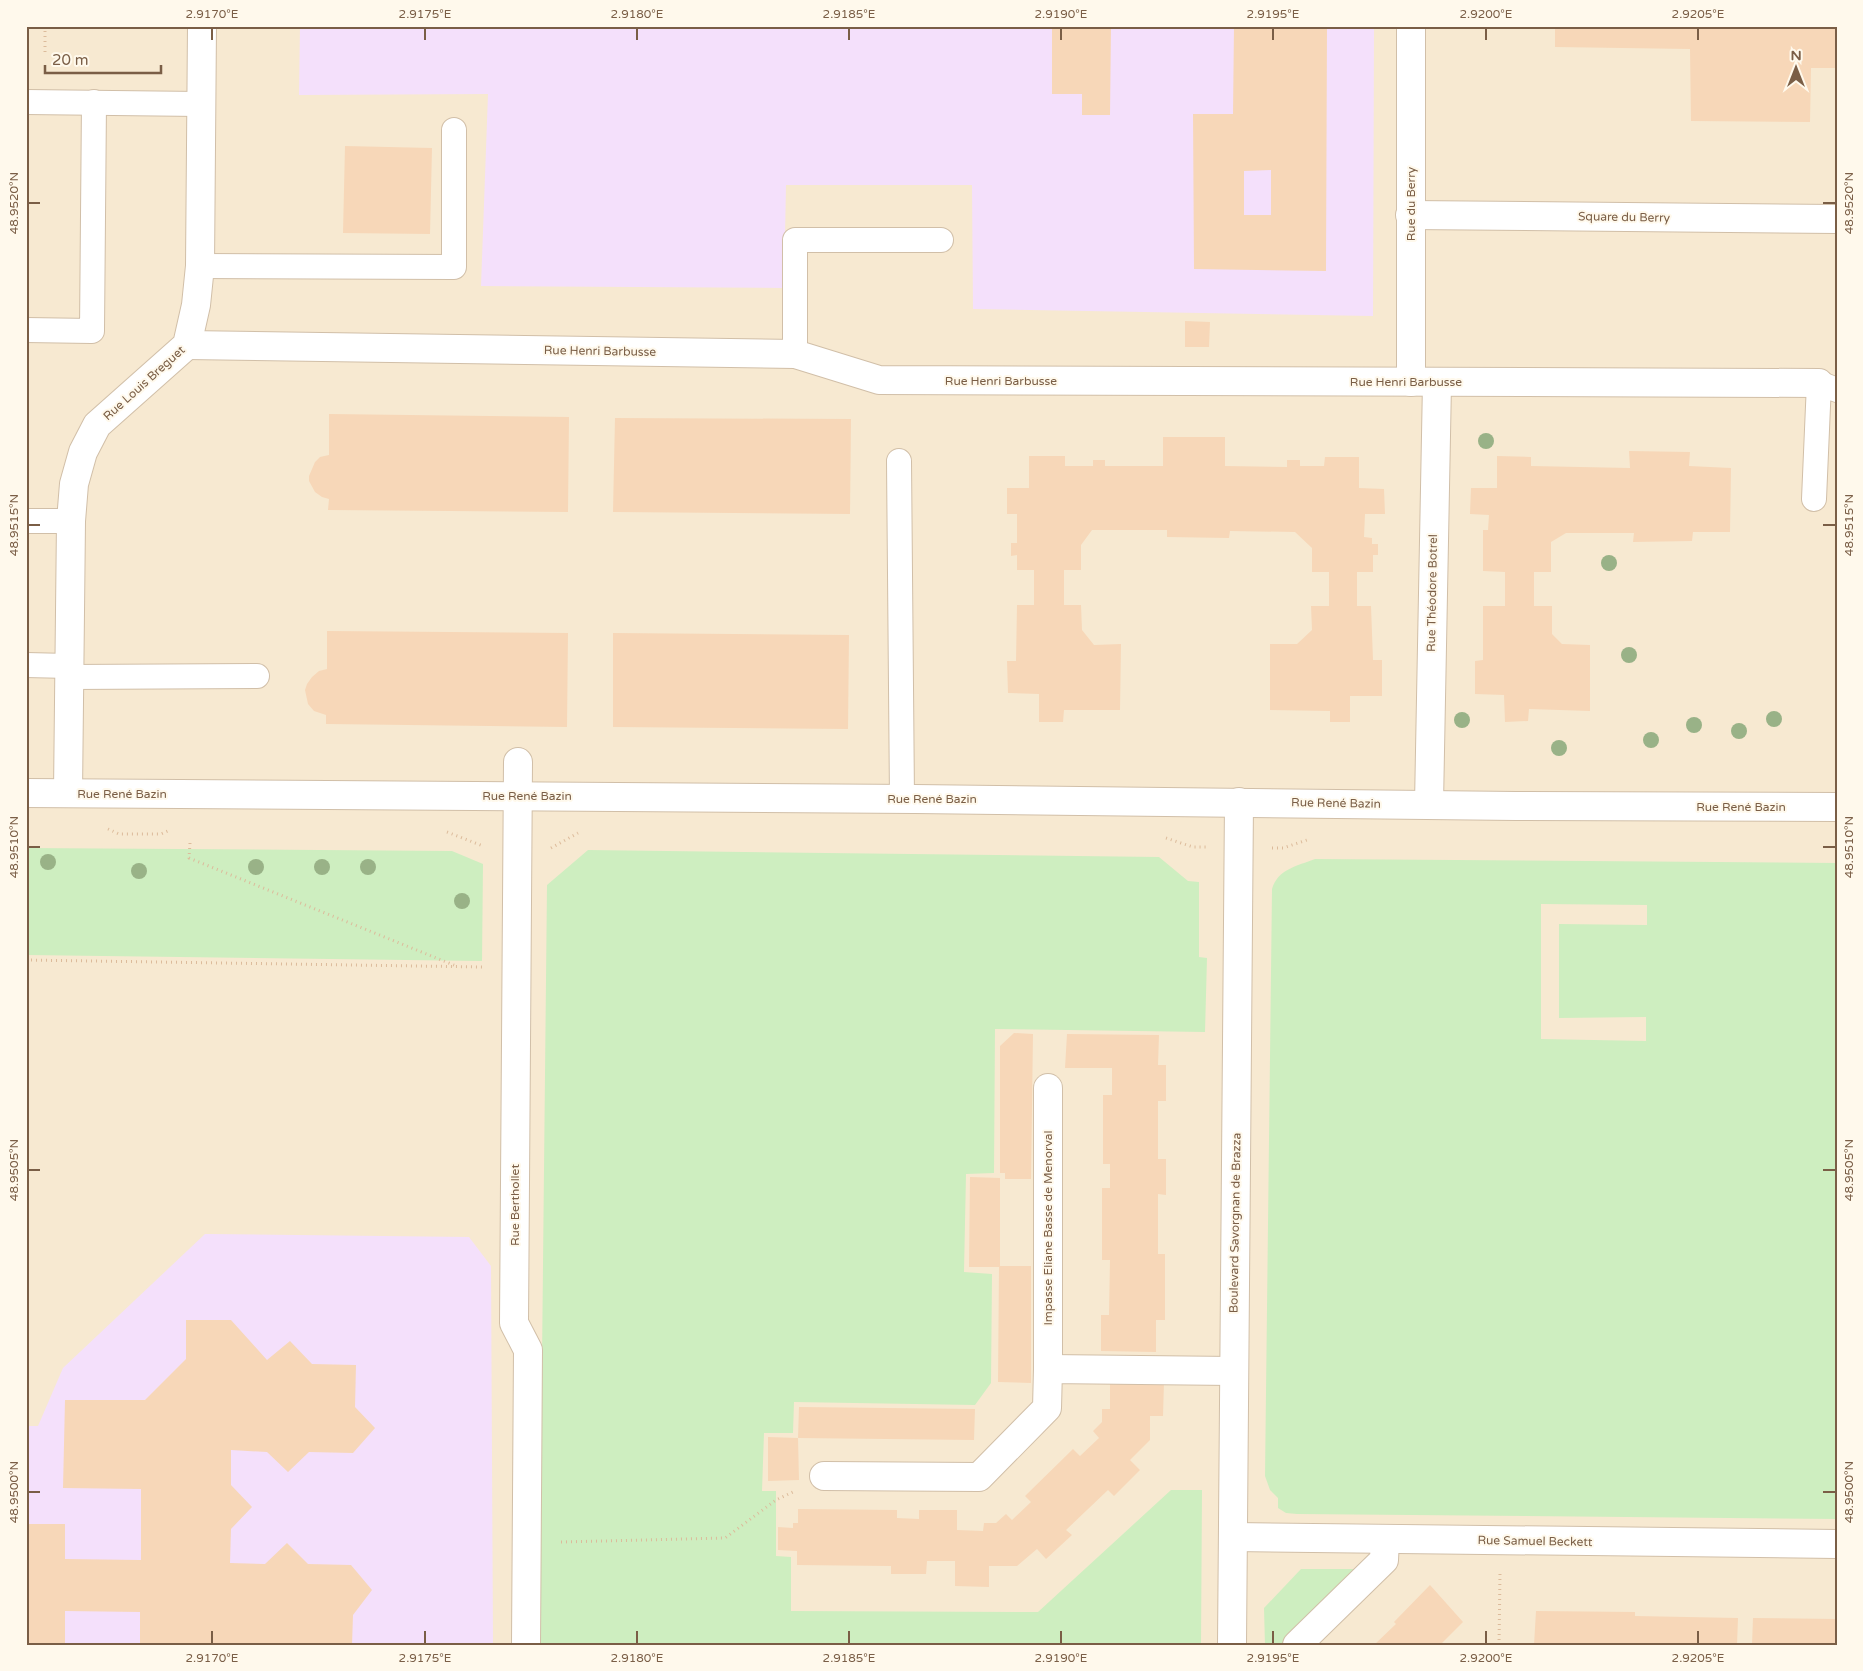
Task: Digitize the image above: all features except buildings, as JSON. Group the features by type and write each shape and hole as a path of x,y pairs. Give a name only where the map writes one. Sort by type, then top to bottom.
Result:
{"street":[{"name":"Rue Louis Breguet","path":"68,793 70,521 74,484 83,452 97,425 187,345 196,305 200,266 202,26"},
{"name":"Rue du Berry","path":"1411,26 1410,215 1424,382"},
{"name":"Square du Berry","path":"1410,215 1837,219"},
{"name":"Rue Henri Barbusse","path":"187,345 795,354 879,380 1424,382 1828,387"},
{"name":"Rue Théodore Botrel","path":"1424,382 1429,804"},
{"name":"Rue Berthollet","path":"518,762 515,967 514,1323 528,1350 526,1645"},
{"name":"Rue René Bazin","path":"26,793 1837,807"},
{"name":"Boulevard Savorgnan de Brazza","path":"1232,1645 1238,802"},
{"name":"Impasse Eliane Basse de Menorval","path":"824,1476 979,1477 1047,1408 1048,1088"},
{"path":"1048,1369 1234,1371"},
{"name":"Rue Samuel Beckett","path":"1233,1538 1837,1544"},
{"path":"1297,1645 1384,1560 1384,1539"}],"lane":[{"path":"26,102 200,104"},
{"path":"26,330 92,330 94,102"},
{"path":"200,266 454,267 454,130"},
{"path":"795,354 796,240 941,240"},
{"path":"1814,499 1828,387"},
{"path":"899,461 902,799"},
{"path":"26,521 70,521"},
{"path":"26,665 69,671 257,676"}],"path":[{"path":"45,26 45,52"},
{"path":"190,844 189,858 458,966"},
{"path":"26,960 515,967"},
{"path":"527,1543 725,1538 776,1500 824,1476"},
{"path":"1500,1572 1500,1645"}],"shaded area":[{"path":"26,26 1837,26 1837,1645 26,1645"},
{"path":"300,26 1374,26 1373,316 973,309 972,185 786,185 784,288 481,286 488,94 299,95"},
{"path":"205,1234 469,1237 491,1266 493,1645 26,1645 26,1426 38,1426 63,1368"}],"green space":[{"path":"26,848 452,851 483,864 482,961 26,955"},
{"path":"588,850 1159,857 1188,881 1199,882 1199,957 1207,958 1205,1032 995,1029 994,1173 966,1174 964,1272 992,1274 991,1383 975,1405 794,1402 793,1433 764,1433 762,1491 776,1491 776,1556 791,1557 791,1611 1038,1612 1171,1490 1202,1490 1201,1645 539,1645 547,885"},
{"path":"1315,859 1837,863 1837,1519 1297,1514 1286,1513 1278,1508 1278,1498 1270,1490 1265,1476 1272,889 1283,873 1295,866","holes":["1541,904 1647,905 1647,925 1559,924 1559,1018 1646,1017 1646,1041 1541,1039"]},
{"path":"1301,1569 1359,1569 1281,1645 1265,1645 1264,1608"}]}
